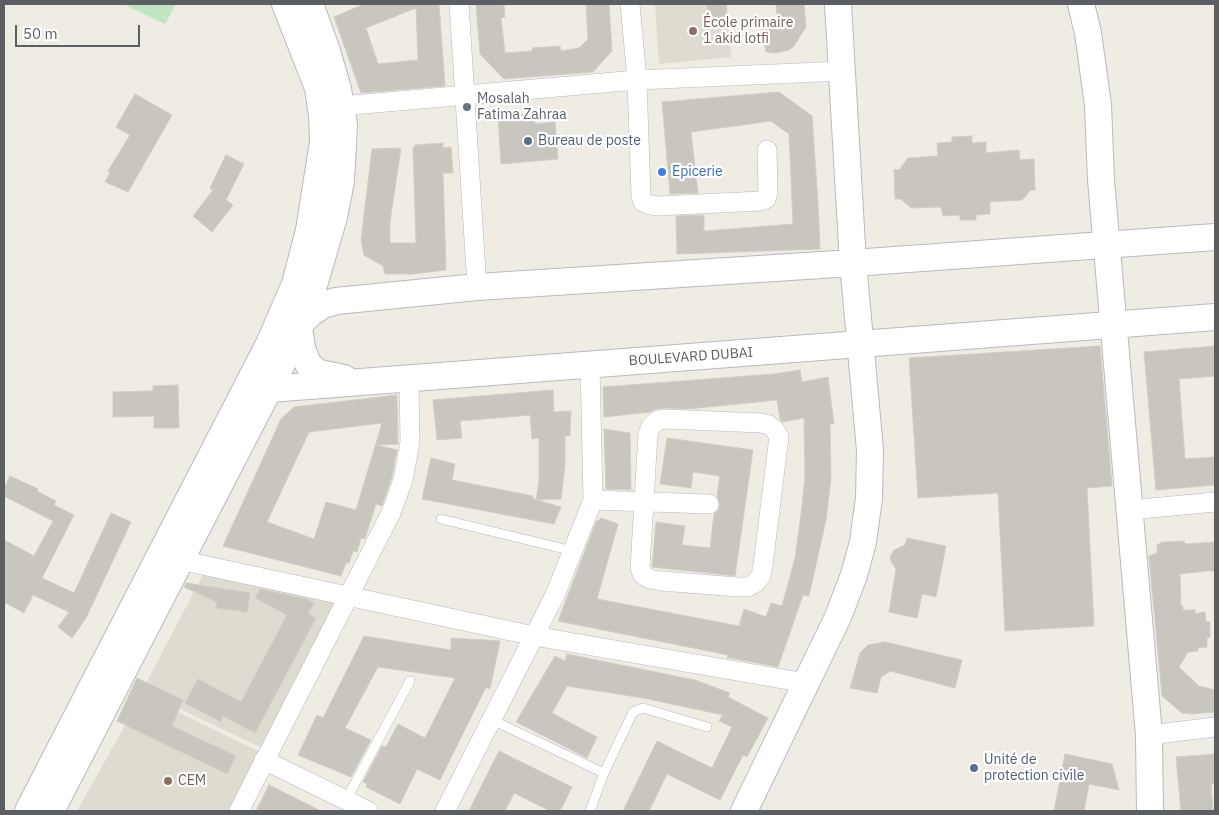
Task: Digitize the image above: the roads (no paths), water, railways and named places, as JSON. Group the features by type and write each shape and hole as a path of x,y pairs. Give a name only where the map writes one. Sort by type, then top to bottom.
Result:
{"street":[{"path":"459,4 477,287"},
{"path":"630,4 637,80 640,189 643,202 658,206 761,201 766,199 768,193 767,150"},
{"path":"744,811 838,616 854,575 863,542 869,498 870,450 854,263 838,4"},
{"path":"1081,4 1088,33 1098,105 1101,180 1149,735 1150,811"},
{"path":"28,811 170,558 268,389 286,356 314,293 341,182 344,125 332,107 327,51 298,6"},
{"path":"332,107 637,80 843,71"},
{"path":"51,811 269,344 314,293 477,287 1215,238"},
{"name":"BOULEVARD DUBAI","path":"268,389 1215,317"},
{"path":"269,344 298,326"},
{"path":"298,326 302,348 308,364 319,373 336,378 378,381"},
{"path":"445,811 556,596 593,500 590,364"},
{"path":"239,811 391,513 403,480 410,442 409,378"},
{"path":"658,420 761,423 769,425 779,437 763,566 760,576 755,583 738,587 661,580 643,575 640,568 644,501 648,434 658,420"},
{"path":"593,500 709,504"},
{"path":"1130,510 1215,502"},
{"path":"170,558 534,636 806,683"},
{"path":"1149,735 1215,727"},
{"path":"264,760 368,811"}],"lane":[{"path":"441,519 573,551"},
{"path":"346,800 410,681"},
{"path":"590,811 604,773 633,712 643,708 707,727"},
{"path":"492,720 604,773"}],"place":[{"name":"École primaire 1 akid lotfi","path":"693,31"},
{"name":"Mosalah Fatima Zahraa","path":"467,107"},
{"name":"Bureau de poste","path":"528,141"},
{"name":"Epicerie","path":"662,172"},
{"name":"Unité de protection civile","path":"974,768"},
{"name":"CEM","path":"168,781"}]}
